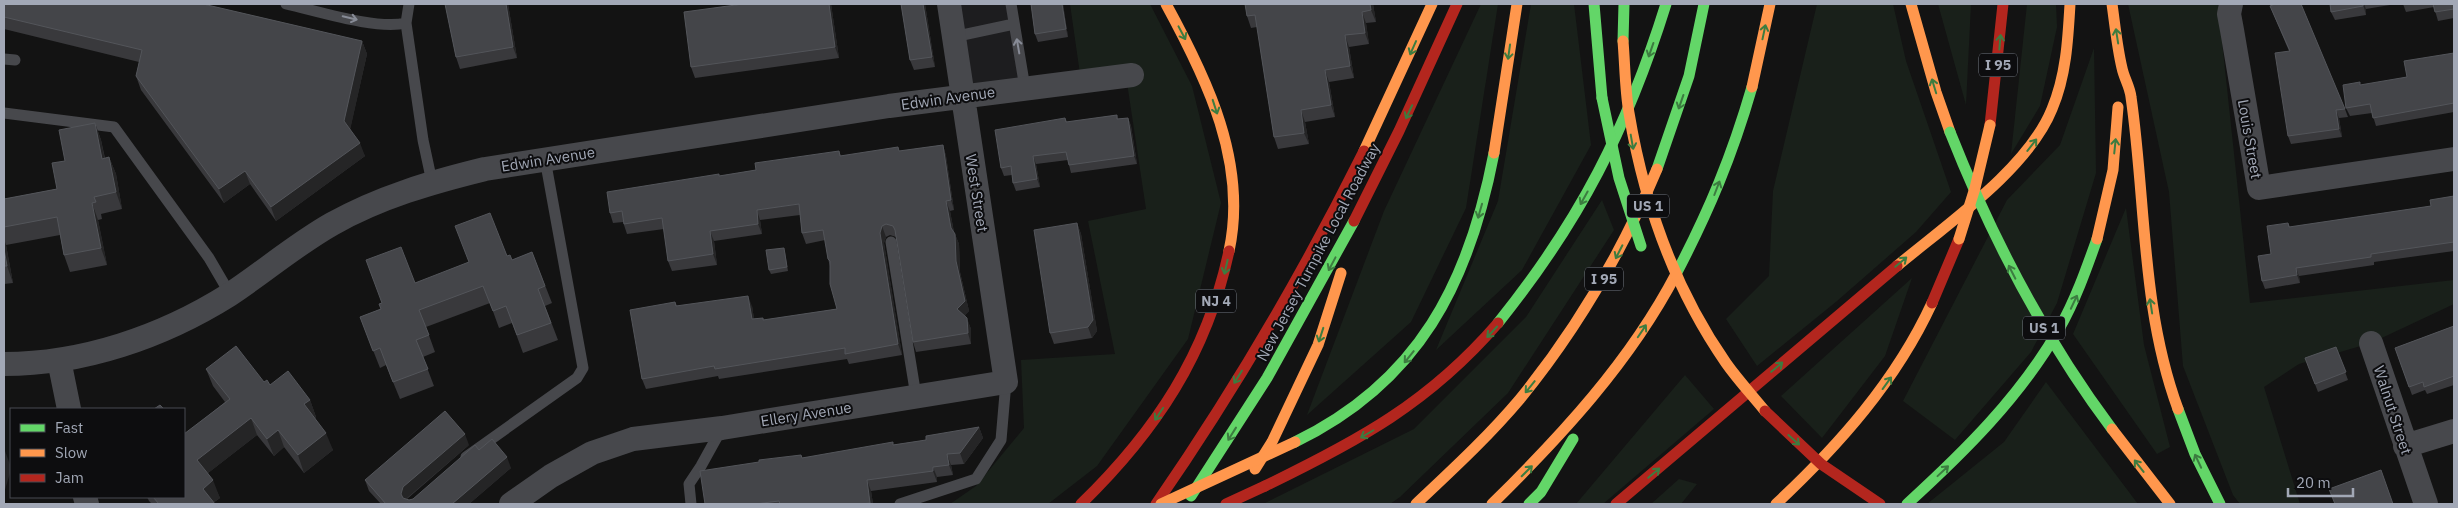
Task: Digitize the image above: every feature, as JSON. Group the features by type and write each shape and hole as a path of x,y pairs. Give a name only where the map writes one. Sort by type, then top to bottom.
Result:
{"highway":[{"name":"NJ 4","path":"1081,504 1136,446 1175,389 1210,318 1231,246 1231,188 1222,129 1209,88 1166,4"},
{"path":"1156,504 1277,314 1361,156 1432,4"},
{"name":"New Jersey Turnpike Local Roadway","path":"1185,504 1292,336 1363,205 1458,4"},
{"path":"1162,504 1295,442 1341,418 1360,405 1386,382 1422,340 1446,298 1476,224 1492,163 1517,4"},
{"path":"1594,4 1598,64 1609,133 1625,199 1645,256"},
{"name":"US 1","path":"1624,4 1623,41 1630,129 1649,209 1678,284 1721,355 1746,388 1788,434 1834,473 1880,504"},
{"path":"1226,504 1345,447 1410,406 1472,354 1500,324 1548,261 1588,191 1628,109 1646,65 1666,4"},
{"name":"I 95","path":"1416,504 1464,460 1530,387 1561,346 1613,265 1643,203 1672,128 1690,72 1704,4"},
{"path":"1529,504 1541,492 1614,371 1662,301 1678,273 1713,199 1746,105 1770,4"},
{"name":"US 1","path":"1911,4 1936,92 1964,170 2014,276 2076,380 2122,445 2170,504"},
{"name":"I 95","path":"1776,504 1804,478 1856,421 1886,384 1912,346 1939,293 1975,188 1990,125 1998,65 2003,4"},
{"path":"1616,504 1982,195 2025,154 2044,129 2062,86 2068,53 2070,4"},
{"path":"2112,4 2122,68 2131,95 2147,281 2158,341 2185,433 2220,504"},
{"path":"1907,504 1959,457 1999,415 2030,376 2069,312 2088,269 2104,220 2113,168 2118,89 2122,68"},
{"path":"1232,504 1272,442 1318,345 1363,205"},
{"path":"1659,281 1675,305"},
{"path":"1684,316 1721,355"},
{"path":"1492,504 1549,449 1614,371"},
{"path":"1820,478 1856,421"}],"street":[{"name":"West Street","path":"948,4 1006,382"},
{"name":"Louis Street","path":"2231,4 2229,14 2259,188 2454,159"},
{"name":"Edwin Avenue","path":"4,364 59,360 96,353 145,337 192,316 230,294 287,252 333,223 382,200 432,182 485,169 853,111 1132,75"},
{"name":"Walnut Street","path":"2371,343 2426,504"},
{"path":"59,360 69,408"},
{"name":"Ellery Avenue","path":"511,504 551,476 592,453 632,440 722,428 1006,382"},
{"path":"2405,446 2454,431"}],"lane":[{"path":"286,4 371,23 393,26 406,23"},
{"path":"408,4 406,23 423,140 432,182"},
{"path":"1010,4 1025,88"},
{"path":"953,37 1014,24"},
{"path":"4,113 114,127 210,258 230,294"},
{"path":"455,467 477,448 577,378 583,368 545,159"},
{"path":"891,242 916,396"},
{"path":"900,504 976,479 1002,440 1006,382"},
{"path":"691,504 689,484 722,428"}],"shaded area":[{"path":"949,4 1016,4 1030,87 962,97"},
{"path":"1070,4 1150,4 1192,86 1221,203 1188,339 1097,466 1048,504 950,504 976,486 1024,428 1021,360 1115,354 1088,221 1146,209 1126,76 1081,81"},
{"path":"1481,4 1498,4 1466,208 1411,322 1307,415 1384,211"},
{"path":"1531,4 1574,4 1591,145 1522,270 1436,350 1498,201"},
{"path":"1817,4 1893,4 1906,61 1951,192 1916,232 1837,301 1757,366 1726,319 1769,276 1773,191"},
{"path":"1938,4 1971,4 1966,105"},
{"path":"2027,4 2056,4 2057,27 2040,106 2011,154"},
{"path":"2128,4 2218,4 2250,303 2454,280 2454,304 2371,343 2299,364 2264,387 2300,504 2240,504 2233,495 2183,366 2169,192"},
{"path":"2094,48 2096,173 2057,303 2031,352 1955,440 1903,401 2007,200 2060,145"},
{"path":"1602,200 1614,230 1508,393 1400,497 1390,504 1263,504 1414,429 1526,317"},
{"path":"2126,208 2144,345 2170,447 2157,454 2073,334"},
{"path":"1912,278 1885,356 1822,438 1781,396"},
{"path":"1685,375 1714,409 1603,504 1576,504"},
{"path":"2046,382 2138,504 1927,504 2004,442"},
{"path":"1679,479 1697,484 1681,504 1651,504"}],"building":[{"path":"4,4 203,4 362,41 344,121 360,143 271,207 245,171 219,189 136,76 142,50 4,17"},
{"path":"445,4 506,4 513,47 456,57"},
{"path":"743,4 829,4 835,47 691,67 684,12"},
{"path":"901,4 923,4 932,57 910,60"},
{"path":"1031,4 1062,4 1066,29 1035,34"},
{"path":"1245,4 1370,4 1371,10 1362,12 1365,33 1345,35 1350,66 1325,70 1331,105 1301,110 1304,133 1274,137 1255,15 1247,16"},
{"path":"2275,4 2301,4 2345,109 2336,110 2339,129 2288,136 2275,53 2290,51 2270,6"},
{"path":"2330,4 2363,4 2363,6 2331,12"},
{"path":"2433,4 2454,4 2454,9 2435,12"},
{"path":"2454,53 2454,103 2373,118 2370,104 2346,108 2343,85 2360,82 2360,85 2407,77 2404,61"},
{"path":"1117,115 1117,119 1128,118 1134,156 1069,165 1066,152 1033,156 1037,179 1013,183 1011,166 1001,168 995,130 1065,118 1066,122"},
{"path":"95,123 102,159 109,157 116,192 94,197 96,202 92,203 101,248 64,255 57,217 4,227 4,199 57,189 52,163 65,161 59,130"},
{"path":"943,145 951,200 946,201 951,228 955,234 956,261 965,301 957,309 967,318 968,333 913,342 895,230 893,226 886,224 882,226 880,233 898,344 845,354 845,348 715,369 714,366 642,379 630,310 675,302 676,306 748,296 752,319 763,318 763,320 837,309 830,284 830,261 828,259 823,230 802,233 799,204 757,210 758,224 710,231 713,254 668,261 662,218 624,224 622,211 610,213 607,192 756,170 755,163 839,151 840,156 898,147 899,151"},
{"path":"2454,196 2454,242 2371,254 2371,257 2296,268 2297,275 2262,281 2258,256 2271,254 2267,226 2288,223 2289,227 2431,206 2430,200"},
{"path":"490,213 507,256 510,255 512,260 532,252 545,286 538,289 551,323 517,335 506,306 493,311 483,286 419,310 429,335 416,340 428,369 393,382 380,348 373,351 360,317 381,309 379,304 382,303 366,260 401,247 415,283 469,262 455,226"},
{"path":"1077,223 1093,320 1088,327 1050,333 1034,230"},
{"path":"784,248 787,267 769,270 766,250"},
{"path":"4,249 7,266 4,266"},
{"path":"2454,326 2454,376 2424,387 2423,382 2409,387 2395,348"},
{"path":"236,346 264,382 267,380 270,385 288,371 310,400 304,404 326,433 298,455 278,430 267,439 251,418 197,460 213,480 203,489 215,504 159,504 154,498 185,498 185,433 230,399 206,369"},
{"path":"2336,347 2346,372 2315,384 2305,358"},
{"path":"445,411 465,434 403,487 401,494 403,498 413,499 475,445 479,450 492,439 507,457 452,504 386,504 365,480"},
{"path":"979,427 960,453 947,454 949,465 933,467 933,471 867,480 870,503 780,504 779,501 755,504 705,504 700,471 759,462 759,460 801,455 802,458 893,442 893,445 926,440 926,436"},
{"path":"2381,470 2393,504 2335,504 2329,489"}],"traffic: fast":[{"path":"1594,4 1602,98"},
{"path":"1623,41 1624,4"},
{"path":"1498,323 1553,248 1598,172 1635,92 1666,4"},
{"path":"1657,169 1689,76 1704,4"},
{"path":"1676,274 1719,183 1752,87"},
{"path":"1602,98 1619,178 1641,246"},
{"path":"1950,132 1983,210 2021,286 2064,359 2112,429"},
{"path":"1295,442 1338,418 1375,390 1406,358 1432,324 1453,286 1470,245 1494,153"},
{"path":"1191,496 1267,378 1354,221"},
{"path":"1907,504 1970,444 2027,378 2044,354 2065,318 2080,285 2097,239"},
{"path":"2178,409 2195,454 2220,504"},
{"path":"1529,504 1541,492 1573,439"}],"traffic: slow":[{"path":"1166,4 1209,92 1228,154 1233,186 1233,218 1229,251"},
{"path":"1364,151 1432,4"},
{"path":"1494,153 1517,4"},
{"path":"1752,87 1770,4"},
{"path":"1911,4 1936,92 1950,132"},
{"path":"1897,266 1984,195 2025,153 2040,131 2052,109 2060,84 2067,44 2070,4"},
{"path":"2112,4 2120,60 2131,97 2146,254 2157,333 2178,409"},
{"path":"1623,41 1628,104 1635,147 1643,179 1664,244 1676,275 1708,334 1731,369 1765,411"},
{"path":"2097,239 2113,170 2118,107"},
{"path":"1959,239 1975,188 1990,125"},
{"path":"1416,504 1470,453 1508,413 1561,345 1613,260 1657,169"},
{"path":"1255,469 1272,442 1318,345 1341,273"},
{"path":"1492,504 1568,425 1616,368 1638,338 1676,274"},
{"path":"1776,504 1822,459 1864,411 1901,359 1918,332 1932,303"},
{"path":"2112,429 2170,504"},
{"path":"1161,504 1295,442"}],"traffic: jam":[{"path":"1354,221 1399,131 1457,4"},
{"path":"1990,125 2003,4"},
{"path":"1156,504 1240,375 1292,287 1364,151"},
{"path":"1932,303 1959,239"},
{"path":"1081,504 1133,448 1175,389 1207,324 1229,251"},
{"path":"1616,504 1897,266"},
{"path":"1265,486 1331,453 1390,418 1446,376 1498,323"},
{"path":"1765,411 1821,464 1880,504"},
{"path":"1226,504 1265,486"}]}
